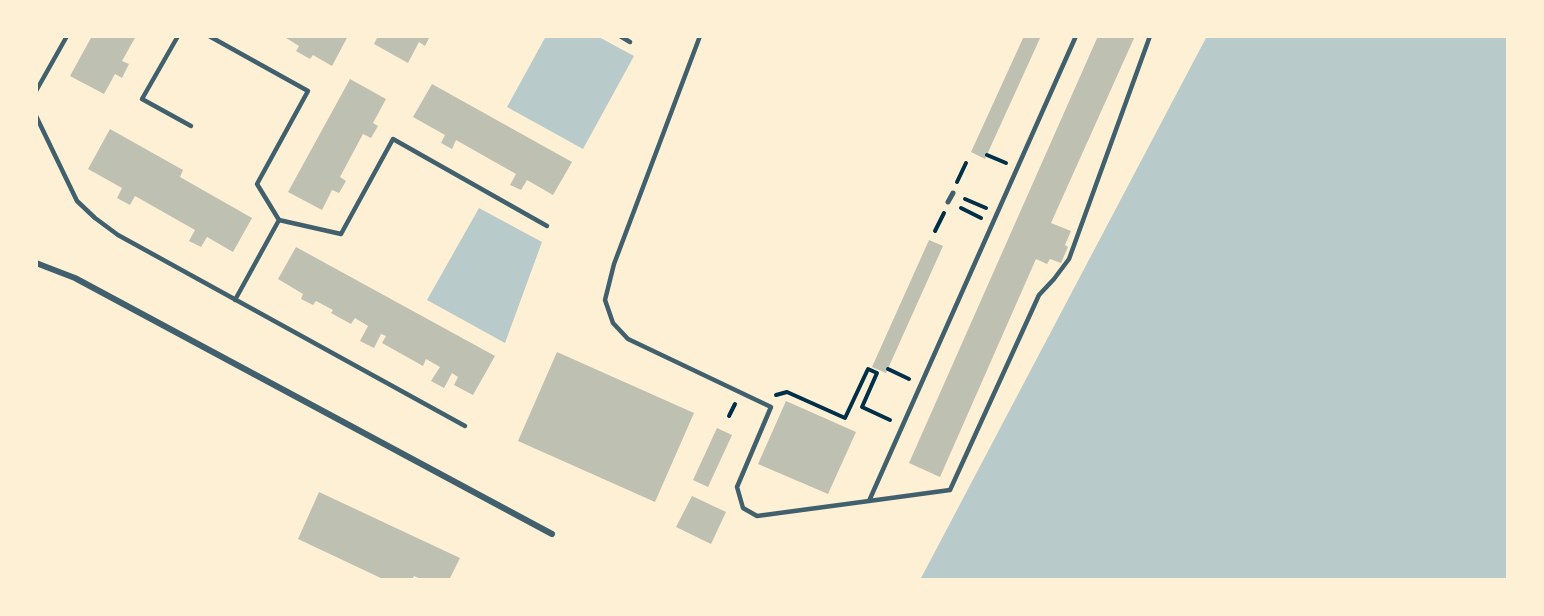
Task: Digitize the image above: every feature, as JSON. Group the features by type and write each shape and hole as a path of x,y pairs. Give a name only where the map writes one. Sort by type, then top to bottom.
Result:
{"street":[{"path":"948,202 952,193"},
{"path":"36,263 75,278 552,534"}],"lane":[{"path":"36,91 67,36"},
{"path":"178,36 142,99 191,126"},
{"path":"209,36 308,91 257,184 279,220 340,234 393,139 547,226"},
{"path":"620,36 630,42"},
{"path":"700,36 614,264 605,300 613,323 628,339 771,406 736,487 743,508 757,516 950,490 1039,294 1069,259 1150,36"},
{"path":"869,501 1076,36"},
{"path":"36,116 77,201 118,235 465,426"},
{"path":"235,300 279,220"}],"path":[{"path":"952,193 997,214"},
{"path":"948,202 992,224"},
{"path":"775,395 786,392 845,418 868,369 877,373 862,407 902,426"},
{"path":"888,369 921,384"}],"shaded area":[{"path":"546,36 597,36 634,56 583,149 507,107"},
{"path":"1207,36 1508,36 1508,580 920,580"},
{"path":"479,208 542,242 505,343 427,300"}],"building":[{"path":"92,36 136,36 122,61 129,64 122,78 115,74 104,94 70,76"},
{"path":"283,36 348,36 332,66 313,55 310,59 296,51 299,46"},
{"path":"378,36 430,36 425,46 419,42 408,63 374,44"},
{"path":"1024,36 1041,36 985,159 971,152"},
{"path":"1098,36 1135,36 1051,223 1071,231 1065,245 1068,247 1061,263 1050,259 1047,264 1036,259 940,477 909,463"},
{"path":"350,79 386,99 373,123 378,126 371,138 363,134 340,177 346,181 339,193 332,190 322,210 288,192"},
{"path":"432,84 572,162 553,195 527,180 521,190 510,185 516,174 456,140 452,149 441,143 445,135 413,117"},
{"path":"110,129 183,170 180,177 252,218 233,252 207,237 201,247 189,241 195,230 135,196 130,205 117,198 122,188 88,169"},
{"path":"929,240 943,246 886,373 872,367"},
{"path":"296,247 495,356 473,395 454,385 458,377 452,373 444,388 431,381 440,367 426,359 423,366 382,343 386,336 381,334 374,348 360,341 368,326 355,318 351,324 331,313 333,310 316,301 313,305 301,299 303,294 278,279"},
{"path":"557,352 694,413 655,502 518,441"},
{"path":"786,401 856,432 828,494 758,464"},
{"path":"717,428 732,435 708,487 693,480"},
{"path":"319,492 460,558 449,580 423,580 414,576 412,580 385,580 298,539"},
{"path":"692,496 726,512 711,544 676,527"}]}
